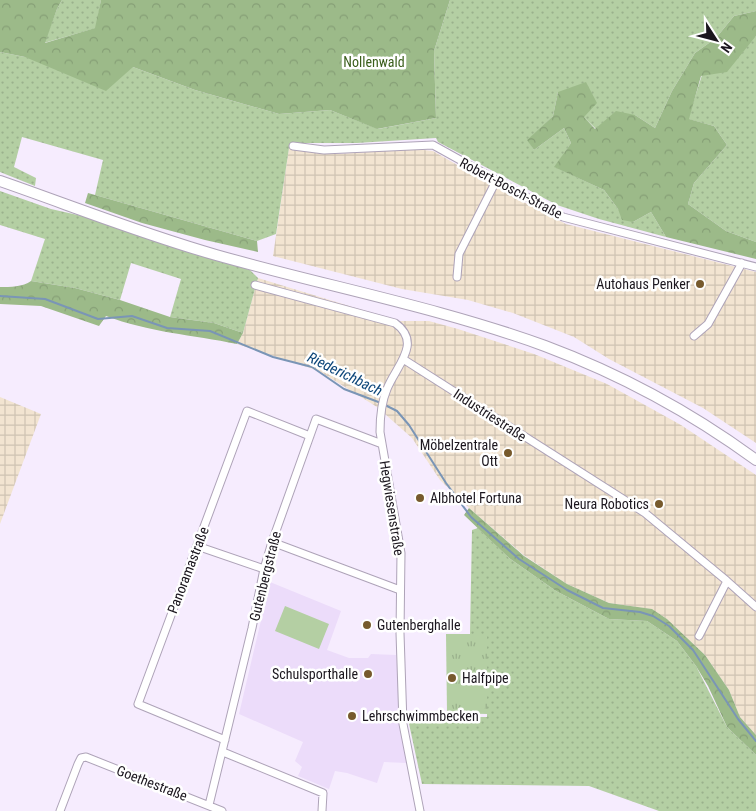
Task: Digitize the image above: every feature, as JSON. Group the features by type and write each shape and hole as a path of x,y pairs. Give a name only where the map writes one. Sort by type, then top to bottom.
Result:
{"highway":[{"path":"0,181 188,247 430,310 545,346 593,366 655,397 707,427 756,460"}],"street":[{"name":"Robert-Bosch-Straße","path":"293,146 324,150 433,145 563,217 756,267"},
{"path":"458,277 459,254 496,181"},
{"path":"694,336 708,324 742,263"},
{"path":"255,286 395,323 402,328 408,341 408,349 403,359"},
{"name":"Hegwiesenstraße","path":"403,359 392,377 381,408 382,444 401,553 400,633 403,724 420,811"},
{"name":"Industriestraße","path":"403,359 645,513 727,580 756,607"},
{"name":"Panoramastraße","path":"225,740 138,704 247,411 310,436"},
{"name":"Gutenbergstraße","path":"210,806 264,569 316,419 382,444"},
{"path":"272,542 400,590"},
{"path":"197,546 264,569"},
{"path":"699,636 727,580"},
{"path":"223,752 324,793 322,811"},
{"name":"Goethestraße","path":"60,811 81,758 86,758 222,811"}],"shaded area":[{"path":"289,148 337,154 415,149 433,151 499,189 566,224 756,272 756,443 703,408 609,359 574,337 513,313 468,300 402,289 273,256"},
{"path":"258,278 398,321 429,321 534,354 607,384 681,425 756,475 756,735 740,717 729,690 705,655 667,619 651,609 609,603 567,584 525,556 469,508 440,480 412,438 377,407 319,371 237,344 243,333"},
{"path":"0,397 41,414 0,524"},
{"path":"270,582 341,611 327,650 349,658 368,658 371,654 396,655 406,763 384,762 377,783 335,771 329,789 298,776 302,767 295,761 303,742 239,714"}],"green space":[{"name":"Nollenwald","path":"0,0 62,0 45,43 95,28 101,0 450,0 434,51 436,118 377,129 330,110 279,114 195,90 133,67 106,91 25,57 0,52"},
{"path":"62,0 101,0 96,28 44,43 57,9"},
{"path":"450,0 756,0 756,11 734,16 716,38 695,53 672,91 655,128 635,115 596,129 558,92 553,116 528,140 534,150 564,128 571,143 555,167 604,190 618,209 633,222 651,212 666,237 599,219 557,205 438,142 436,138 357,143 301,143 289,148 276,234 257,241 95,195 103,160 22,137 14,167 36,178 35,186 0,172 0,52 25,57 133,67 195,90 279,114 330,110 378,129 436,118 434,51"},
{"path":"756,11 756,36 727,72 701,76 689,119 714,126 727,145 694,183 688,204 726,231 756,242 756,259 666,237 651,212 633,222 622,220 618,209 604,190 554,167 571,143 564,128 534,150 527,140 553,116 558,92 586,82 597,103 584,117 595,129 616,111 635,115 655,128 672,91 695,53 716,38 734,16"},
{"path":"756,36 756,242 726,231 688,204 694,183 727,145 714,126 688,119 702,75"},
{"path":"0,191 51,209 82,216 250,270 258,278 243,333 214,323 170,317 181,279 131,263 120,300 75,288 31,281 45,239 0,225"},
{"path":"88,193 257,241 258,252 142,223 85,203"},
{"path":"31,281 75,288 120,300 170,317 214,323 243,333 237,344 154,330 106,316 99,326 41,306 0,304 0,287 20,286"},
{"path":"469,508 524,556 567,584 609,603 652,609 667,619 705,655 729,690 740,717 756,735 756,755 727,727 708,686 677,641 647,621 609,619 556,591 509,558 464,515"},
{"path":"478,528 509,558 556,591 609,619 647,621 677,641 696,666 727,727 756,755 756,811 659,811 589,786 422,784 408,719 410,717 487,717 487,634 470,634 472,530"},
{"path":"285,606 329,624 319,649 275,631"},
{"path":"446,634 487,634 487,714 447,713"},
{"path":"461,673 484,673 484,711 461,711"}],"waterway":[{"name":"Riederichbach","path":"0,296 45,299 98,319 132,316 167,328 210,331 273,357 312,367 344,389 381,403"},
{"name":"Riederichbach","path":"385,405 397,411 409,425 446,483 471,517 519,559 567,590 603,608 640,612 653,616 669,626 693,650 738,719 756,741"}],"place":[{"name":"Autohaus Penker","path":"700,284"},
{"name":"Möbelzentrale Ott","path":"508,453"},
{"name":"Albhotel Fortuna","path":"420,498"},
{"name":"Neura Robotics","path":"659,504"},
{"name":"Gutenberghalle","path":"367,625"},
{"name":"Schulsporthalle","path":"368,674"},
{"name":"Halfpipe","path":"452,678"},
{"name":"Lehrschwimmbecken","path":"352,716"}]}
